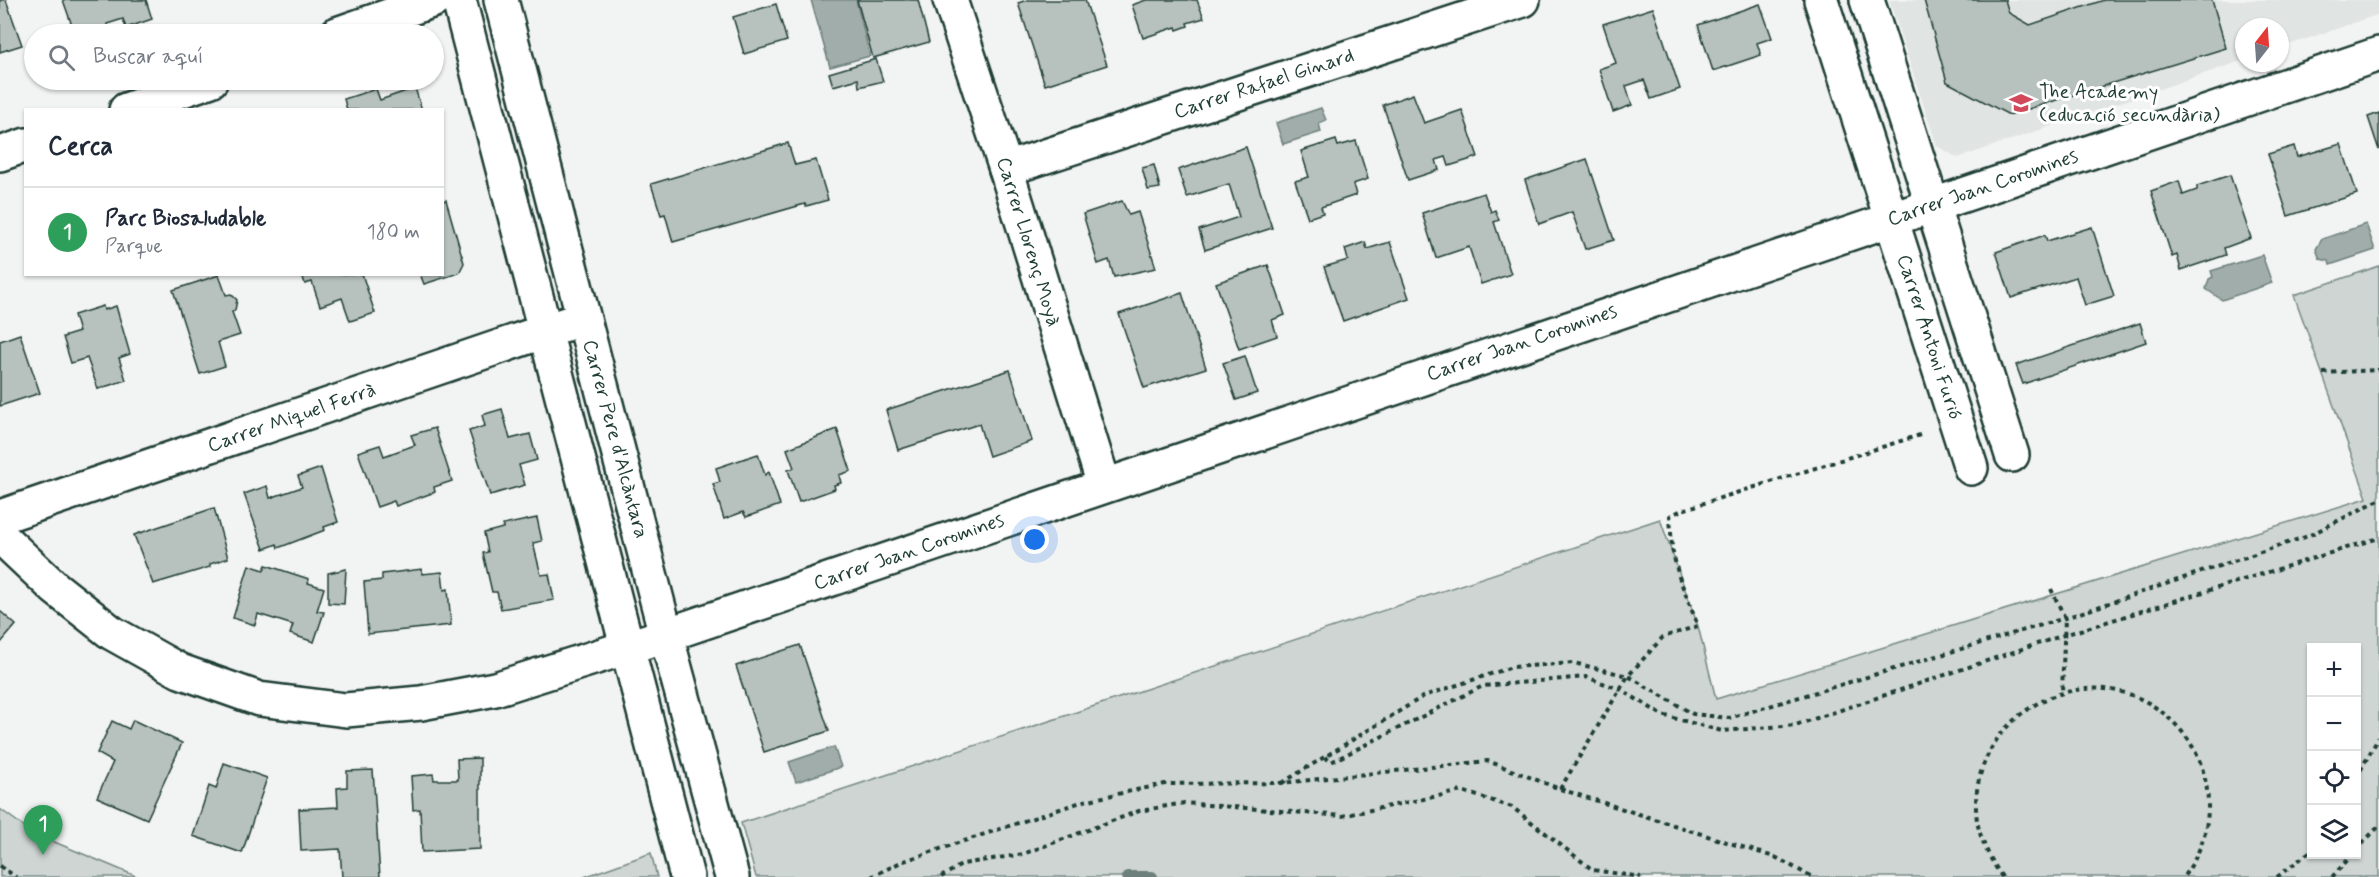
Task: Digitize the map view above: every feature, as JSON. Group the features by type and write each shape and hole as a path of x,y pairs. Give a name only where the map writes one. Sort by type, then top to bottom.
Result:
{"street":[{"path":"366,24 434,0"},
{"path":"459,0 687,877"},
{"name":"Carrer Pere d'Alcàntara","path":"501,0 666,635 732,877"},
{"name":"Carrer Llorenç Moyà","path":"950,0 1006,169 1104,485"},
{"name":"Carrer Rafael Ginard","path":"1006,169 1523,0"},
{"name":"Carrer Antoni Furió","path":"1821,0 1971,468"},
{"path":"1867,0 2012,455"},
{"name":"Carrer Joan Coromines","path":"0,536 56,588 112,633 180,670 259,699 346,710 421,703 495,689 666,635 2379,54"},
{"path":"132,108 183,90"},
{"path":"0,154 24,146"},
{"name":"Carrer Miquel Ferrà","path":"0,517 583,318"}],"path":[{"path":"2323,373 2379,370"},
{"path":"1560,789 1628,676 1663,637 1698,626 1679,577 1672,549 1670,516 1682,510 1917,434 1926,436"},
{"path":"1282,783 1424,696 1512,667 1574,663 1628,676 1693,714 1730,718 2065,618 2308,536 2379,500"},
{"path":"1325,757 1331,762 1484,686 1586,677 1620,689 1662,715 1722,731 1796,725 2064,635 2379,538"},
{"path":"2051,589 2065,618 2062,692"},
{"path":"2002,877 1985,850 1976,811 1980,772 1998,736 2026,709 2062,692 2096,688 2130,694 2161,710 2185,734 2202,765 2209,798 2206,832 2193,864 2182,877"},
{"path":"2361,769 2379,737"},
{"path":"871,877 901,862 1084,801 1165,784 1282,783 1488,761 1560,789 1777,858 1812,877"},
{"path":"941,877 963,864 1023,854 1139,811 1184,803 1342,816 1462,791 1512,807 1593,870 1641,877"},
{"path":"2361,845 2379,826"},
{"path":"2277,877 2307,854"},
{"path":"2332,877 2349,859"},
{"path":"0,866 16,877"}],"shaded area":[{"path":"811,0 856,0 870,56 830,67"},
{"name":"The Academy (educació secundària)","path":"1889,0 2379,0 2379,14 2289,45 2289,18 2235,18 2235,63 1958,158 1937,146"},
{"path":"1321,108 1326,120 1319,123 1321,132 1283,144 1276,123"},
{"path":"2366,224 2375,250 2330,265 2329,261 2320,259 2316,249 2322,239"},
{"path":"2262,255 2272,283 2222,300 2206,289 2209,279 2213,277 2211,271"},
{"path":"2379,266 2379,877 756,877 741,823 1660,519 1698,626 1716,699 2367,498 2294,295"},
{"path":"834,747 841,767 796,782 789,762"},
{"path":"0,809 33,833 138,877 0,877"},
{"path":"651,853 657,877 584,877"}],"building":[{"path":"0,0 6,0 22,45 0,52"},
{"path":"63,0 146,0 152,19 138,24 125,24 123,19 107,24 71,24"},
{"path":"857,0 918,0 929,42 873,58"},
{"path":"1027,0 1085,0 1107,65 1045,85 1018,3"},
{"path":"1146,0 1197,0 1204,18 1187,23 1188,26 1177,30 1176,27 1143,38 1132,5"},
{"path":"1924,0 2005,0 2009,13 2030,25 2104,0 2212,0 2226,48 2009,115 1947,82"},
{"path":"776,4 787,41 744,54 733,17"},
{"path":"1760,4 1772,38 1757,43 1761,55 1713,71 1698,25"},
{"path":"1653,8 1680,89 1651,99 1644,80 1626,86 1632,105 1613,112 1599,69 1616,63 1603,24"},
{"path":"876,59 883,81 859,87 858,79 833,86 829,73"},
{"path":"376,90 380,100 416,90 421,108 346,108 344,99"},
{"path":"1413,94 1424,123 1462,110 1478,157 1449,166 1446,157 1436,160 1439,170 1408,180 1383,105"},
{"path":"2379,113 2379,150 2368,117"},
{"path":"1336,140 1338,146 1356,141 1368,179 1353,184 1356,195 1321,207 1323,213 1308,218 1295,181 1309,177 1301,151"},
{"path":"788,143 795,165 816,160 828,200 806,206 805,204 673,242 665,214 661,215 651,184"},
{"path":"2341,144 2357,194 2288,216 2268,154 2294,146 2297,157"},
{"path":"1246,147 1272,228 1205,250 1199,230 1239,217 1229,184 1187,197 1178,170"},
{"path":"1587,159 1614,240 1585,249 1572,212 1539,224 1525,180"},
{"path":"1154,165 1160,188 1148,190 1142,168"},
{"path":"2230,175 2251,238 2224,248 2226,255 2181,270 2177,255 2172,257 2151,191 2179,181 2183,195 2197,190 2197,186"},
{"path":"1484,193 1491,212 1495,210 1499,220 1494,222 1511,274 1481,284 1469,247 1436,258 1422,213"},
{"path":"444,200 446,200 464,263 459,273 424,284 421,276 444,276"},
{"path":"1122,201 1129,215 1138,212 1156,268 1114,277 1109,260 1098,264 1083,214"},
{"path":"2092,227 2114,296 2085,305 2076,277 2011,298 1996,252 2045,235 2047,241"},
{"path":"1365,242 1367,249 1390,242 1409,298 1343,321 1324,267 1348,260 1345,249"},
{"path":"1268,265 1285,315 1272,320 1277,336 1239,349 1216,283"},
{"path":"219,276 226,295 231,294 237,300 235,310 232,312 240,335 218,342 225,366 200,374 173,290"},
{"path":"303,276 363,276 375,313 350,321 342,298 320,306 312,282 305,284"},
{"path":"1182,293 1206,368 1144,388 1119,314"},
{"path":"103,306 104,310 116,306 130,354 119,358 126,380 98,389 87,358 71,363 63,337 79,332 74,315"},
{"path":"2140,323 2146,342 2023,384 2016,365"},
{"path":"20,334 40,393 0,406 0,341"},
{"path":"1245,356 1257,393 1236,400 1223,363"},
{"path":"1010,370 1032,441 989,456 979,424 898,450 886,410"},
{"path":"502,409 510,439 530,434 537,460 519,465 525,485 490,495 469,431 485,426 482,415"},
{"path":"435,428 452,481 434,487 435,492 396,506 394,501 377,507 358,452 380,445 384,456 415,445 411,435"},
{"path":"837,429 851,471 839,475 841,483 834,485 835,489 799,502 788,470 794,468 787,449"},
{"path":"758,454 765,475 769,472 780,505 746,517 743,512 724,519 713,484 720,482 716,468"},
{"path":"321,468 338,522 324,527 325,530 278,548 277,544 264,549 244,494 267,486 270,498 302,487 298,476"},
{"path":"214,508 228,558 210,564 210,567 153,584 134,535"},
{"path":"537,518 542,541 533,543 541,575 549,574 554,600 501,609 497,592 492,592 483,553 488,552 484,533 503,528 503,525"},
{"path":"249,565 264,570 266,565 309,579 308,583 324,588 317,611 324,612 314,642 290,634 293,625 258,614 255,625 233,618"},
{"path":"346,569 344,604 328,603 328,573"},
{"path":"422,569 422,574 442,572 444,590 448,589 451,625 368,634 364,582 382,580 382,574"},
{"path":"0,611 16,625 0,644"},
{"path":"800,645 829,731 764,752 736,666"},
{"path":"133,720 182,743 147,819 97,797 113,762 97,753 112,721 129,729"},
{"path":"480,758 480,849 422,852 420,809 413,810 411,776 433,774 434,780 458,780 457,759"},
{"path":"224,763 267,778 242,853 193,836 209,786 216,789"},
{"path":"373,770 380,877 342,877 340,849 301,851 299,809 338,807 337,788 347,787 347,771"}],"waterway":[{"path":"1128,877 1152,877"}],"place":[{"name":"The Academy (educació secundària)","path":"2021,103"},
{"name":"Parc Biosaludable","path":"43,855"}]}
